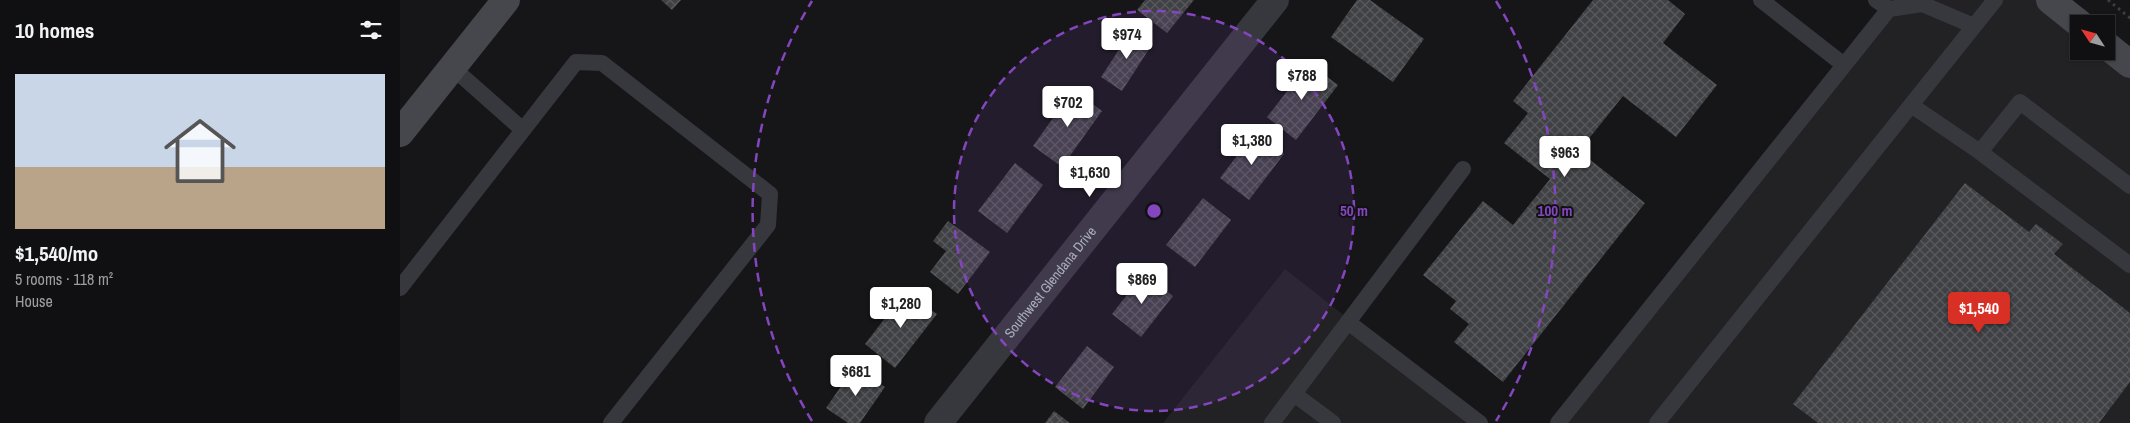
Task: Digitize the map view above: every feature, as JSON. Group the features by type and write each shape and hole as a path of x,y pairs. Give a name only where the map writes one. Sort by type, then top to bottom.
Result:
{"street":[{"path":"400,133 506,0"},
{"name":"Southwest Glendana Drive","path":"938,423 1275,0"},
{"path":"2050,0 2070,16"},
{"path":"2115,52 2130,64"}],"lane":[{"path":"1761,0 1844,65"},
{"path":"1657,423 1995,0"},
{"path":"1558,423 1844,65 1882,5 1922,4 1974,26"},
{"path":"400,288 576,62 602,63 770,194 768,225 611,423"},
{"path":"453,68 523,130"},
{"path":"1980,152 2020,102 2130,186"},
{"path":"1911,105 1980,152 2130,265"},
{"path":"1272,423 1462,169"},
{"path":"1348,322 1480,423"},
{"path":"1294,394 1333,423"}],"path":[{"path":"2108,0 2130,18"}],"shaded area":[{"path":"1894,0 2048,0 2070,18 2070,60 2115,60 2115,57 2130,67 2130,423 1558,423"},
{"path":"1285,269 1481,423 1163,423"}],"building":[{"path":"661,0 681,0 672,10"},
{"path":"1145,0 1194,0 1167,33 1137,10"},
{"path":"1357,0 1370,0 1424,39 1393,82 1331,37"},
{"path":"1593,0 1668,0 1685,14 1663,43 1717,85 1676,137 1623,96 1579,151 1645,203 1503,382 1454,342 1469,324 1450,309 1456,301 1423,275 1483,201 1513,225 1550,179 1504,143 1528,113 1513,101"},
{"path":"1132,30 1153,43 1122,91 1101,77"},
{"path":"1309,63 1338,85 1296,140 1267,117"},
{"path":"1073,90 1102,111 1062,167 1033,146"},
{"path":"1255,132 1284,154 1249,200 1220,178"},
{"path":"1015,163 1043,185 1007,233 978,211"},
{"path":"1965,183 2029,232 2036,224 2063,244 2054,254 2130,313 2130,382 2099,423 1818,423 1793,404"},
{"path":"1203,198 1231,220 1195,267 1166,245"},
{"path":"948,221 990,252 958,294 930,272 946,251 933,241"},
{"path":"1144,273 1173,296 1141,337 1112,314"},
{"path":"906,291 937,314 895,368 865,344"},
{"path":"1087,346 1114,367 1083,409 1055,387"},
{"path":"855,366 885,387 860,423 848,423 826,408"},
{"path":"1054,411 1070,423 1045,423"}]}
